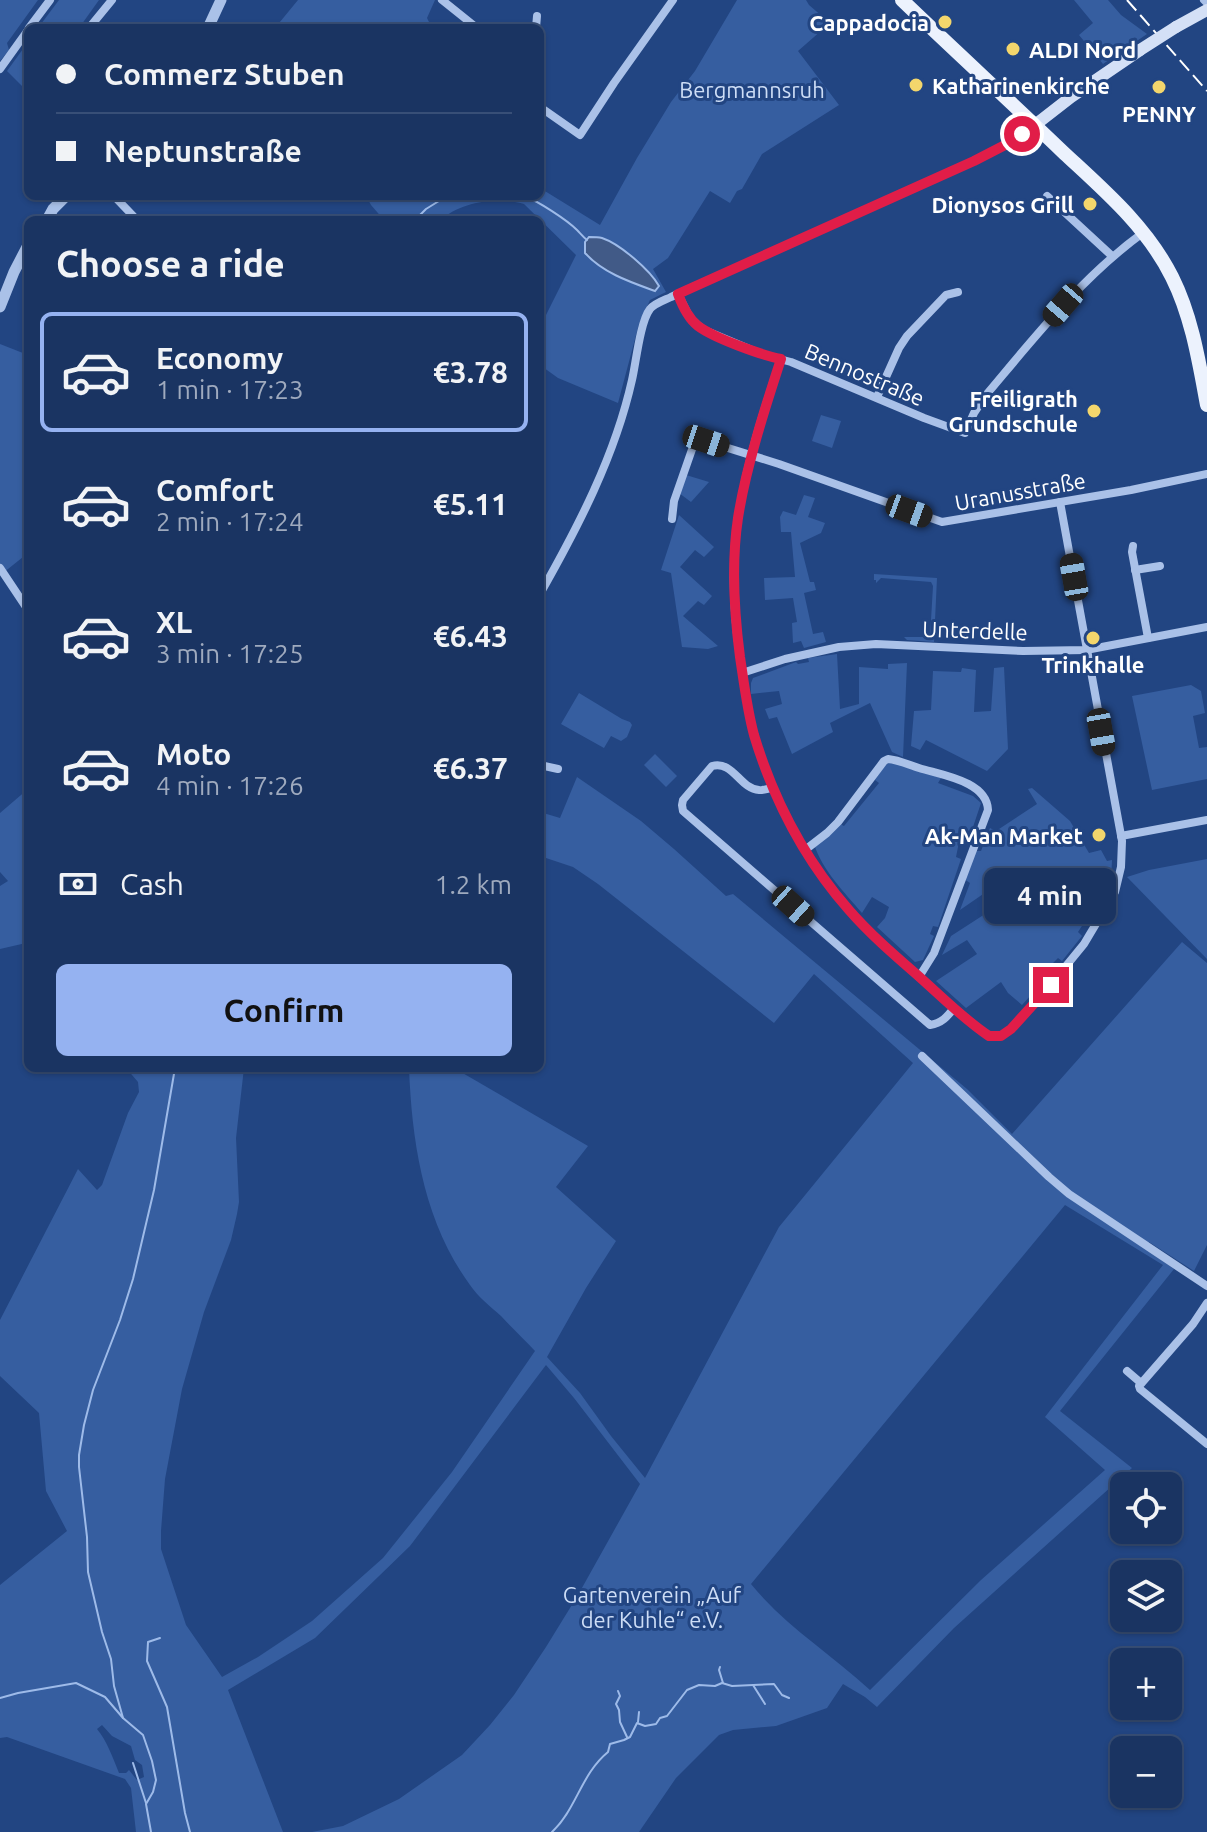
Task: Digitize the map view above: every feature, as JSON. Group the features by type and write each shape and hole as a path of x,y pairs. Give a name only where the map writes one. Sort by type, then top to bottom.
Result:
{"main road":[{"path":"904,2 1144,232 1170,273 1183,302 1197,350 1207,405"},
{"path":"1035,125 1140,50 1207,10"}],"street":[{"path":"33,24 50,0"},
{"path":"92,24 112,0"},
{"path":"210,24 221,0"},
{"path":"442,0 472,24"},
{"path":"580,135 673,0"},
{"path":"536,24 537,16"},
{"path":"0,69 24,36"},
{"path":"544,110 590,142"},
{"path":"544,587 583,514 608,456 628,397 644,323 650,310 678,294 974,161 1035,125"},
{"path":"1047,196 1112,256 1144,232"},
{"path":"49,216 62,200"},
{"path":"118,200 133,216"},
{"path":"0,307 24,253"},
{"name":"Bennostraße","path":"678,294 695,323 704,330 965,433 974,413 1001,377 1079,288 1112,256"},
{"path":"877,397 907,336 946,295 958,292"},
{"path":"781,359 738,518 734,565 736,629 754,735 772,788 805,850 849,910 881,943 989,1036 1001,1036 1011,1029 1084,944 1115,892 1121,867 1121,836 1060,502"},
{"name":"Uranusstraße","path":"672,519 674,501 696,438 942,522 1207,474"},
{"path":"1133,546 1148,638"},
{"path":"1135,570 1160,566"},
{"path":"0,568 24,604"},
{"name":"Unterdelle","path":"742,673 820,650 876,644 1023,651 1086,650 1207,627"},
{"path":"805,850 838,822 888,759 967,784 982,795 988,810 934,953 919,977"},
{"path":"772,788 757,791 724,765 717,764 683,800 683,811 930,1025 944,1020 954,1008"},
{"path":"544,766 558,769"},
{"path":"1121,836 1207,820"},
{"path":"922,1056 1069,1194 1207,1286"},
{"path":"1207,1303 1193,1324 1141,1383 1140,1389 1207,1444"},
{"path":"1127,1371 1141,1383"}],"green space":[{"path":"0,0 38,0 7,43 9,50 0,61"},
{"path":"59,0 99,0 82,24 41,24"},
{"path":"298,0 435,0 427,18 430,24 278,24"},
{"name":"Bergmannsruh","path":"737,0 806,0 830,23 798,51 839,105 762,154 730,203 710,191 668,258 653,269 666,292 650,300 639,324 618,403 558,378 544,368 544,319 576,255 544,224 544,216 536,216 524,204 492,201 469,205 446,216 381,216 368,200 544,200 544,190 600,225 671,102 695,71"},
{"path":"1074,0 1108,0 1121,15 1147,34 1103,64 1079,35 1093,23"},
{"path":"24,48 24,88 7,71"},
{"path":"0,344 24,353 24,556 3,573 0,568"},
{"path":"821,415 841,421 832,448 812,441"},
{"path":"686,475 709,482 691,502 679,493"},
{"path":"804,495 815,498 808,517 825,523 821,533 800,543 810,582 814,582 816,590 804,593 813,634 823,632 826,642 804,648 801,641 793,643 792,623 797,622 793,598 765,600 764,578 795,577 791,532 781,532 780,517 783,511 796,515"},
{"path":"679,515 714,547 704,557 695,550 680,567 712,596 704,605 698,601 683,616 718,646 708,649 682,647 671,573 661,570"},
{"path":"874,574 937,578 934,642 907,640 904,637 930,637 931,582 881,578 876,583"},
{"path":"837,654 840,709 859,704 859,667 888,669 888,664 907,663 903,757 892,752 870,703 830,723 833,732 792,754 777,717 769,719 765,709 782,704 779,691 751,694 753,678 796,662 809,662 808,658"},
{"path":"1004,667 1008,749 987,771 926,740 920,750 911,746 914,711 931,710 933,671 976,670 974,712 991,711 994,668"},
{"path":"1191,685 1201,691 1205,713 1193,716 1199,748 1207,747 1207,779 1152,790 1132,696"},
{"path":"579,693 630,722 632,725 627,737 621,741 611,736 604,748 561,724"},
{"path":"655,754 677,776 666,787 644,765"},
{"path":"892,762 941,778 938,783 973,796 981,803 968,842 959,842 956,857 961,859 938,927 933,926 930,934 934,936 923,960 915,962 877,927 889,907 872,897 862,913 828,872 814,844 840,824 844,826 879,783 875,780 884,765"},
{"name":"Gartenverein „Auf der Kuhle“ e.V.","path":"577,777 641,821 726,896 733,894 967,1089 1012,1134 1182,942 1207,963 1207,1245 1194,1271 1149,1242 1146,1249 1174,1269 1060,1411 1132,1468 1128,1472 1110,1472 1110,1488 954,1628 877,1707 843,1684 827,1708 776,1726 733,1730 719,1735 676,1778 639,1832 312,1832 343,1826 399,1799 462,1755 514,1695 546,1647 640,1484 546,1365 410,1546 315,1638 228,1690 283,1832 136,1832 131,1788 125,1779 7,1737 0,1738 0,1585 67,1531 46,1491 39,1413 0,1376 0,1320 78,1169 97,1190 102,1185 128,1113 139,1092 138,1082 129,1072 244,1072 236,1138 237,1214 182,1389 165,1479 161,1531 161,1549 186,1625 222,1677 312,1621 383,1558 452,1472 535,1351 473,1289 441,1235 417,1153 409,1072 461,1072 588,1146 556,1187 616,1241 547,1357 580,1393 645,1478 779,1227 913,1063 814,974 774,1023 598,884 573,867 544,857 544,813 560,818","holes":["1065,1205 1163,1265 1045,1417 1105,1470 981,1580 870,1690 793,1626 751,1584","102,1725 112,1736 131,1746 135,1760 142,1765 144,1777 137,1780 129,1770 119,1773 97,1729"]},
{"path":"1032,788 1070,821 1089,853 1101,850 1107,861 1112,860 1109,882 1095,914 1091,912 1078,932 1082,936 1062,961 1058,958 1045,971 1049,975 1022,1005 1001,982 966,1008 936,981 977,954 967,940 942,955 951,936 999,905 989,890 960,910 970,883 964,879 974,851 981,851 990,828 996,831 1037,804 1028,789"},
{"path":"24,792 24,943 0,949 0,886 8,881 0,872 0,813"},
{"path":"1207,859 1207,959 1127,877"}],"shaded area":[{"path":"589,237 602,238 626,252 659,286 655,291 600,266 585,253 585,242"}],"waterway":[{"path":"419,216 441,200"},
{"path":"533,200 560,216 587,240"},
{"path":"123,1718 88,1572 79,1455 93,1390 133,1279 154,1190 174,1072"},
{"path":"160,1638 148,1642 147,1661 167,1707 190,1832"},
{"path":"720,1667 723,1683"},
{"path":"0,1698 76,1683 105,1697 143,1735 152,1761 156,1780 146,1804 151,1832"},
{"path":"552,1832 567,1813 591,1771 608,1752 610,1744 630,1737 637,1723 645,1726 656,1724 660,1718 667,1716 687,1690 699,1685 722,1683 732,1686 774,1684 782,1695 789,1698"},
{"path":"753,1685 765,1704"},
{"path":"618,1691 620,1696 616,1704 627,1737"},
{"path":"638,1722 639,1712"},
{"path":"133,1763 146,1803"}],"railway":[{"path":"1127,0 1207,91"}],"place":[{"name":"Cappadocia","path":"945,22"},
{"name":"ALDI Nord","path":"1013,49"},
{"name":"Katharinenkirche","path":"916,85"},
{"name":"PENNY","path":"1159,87"},
{"name":"Dionysos Grill","path":"1090,204"},
{"name":"Freiligrath Grundschule","path":"1094,411"},
{"name":"Trinkhalle","path":"1093,638"},
{"name":"Ak-Man Market","path":"1099,835"}],"route":[{"path":"1022,134 974,161 678,294 689,316 704,330 781,359 738,518 734,596 745,692 754,735 772,788 800,840 849,910 881,943 989,1036 1001,1036 1011,1029 1051,985"}]}
